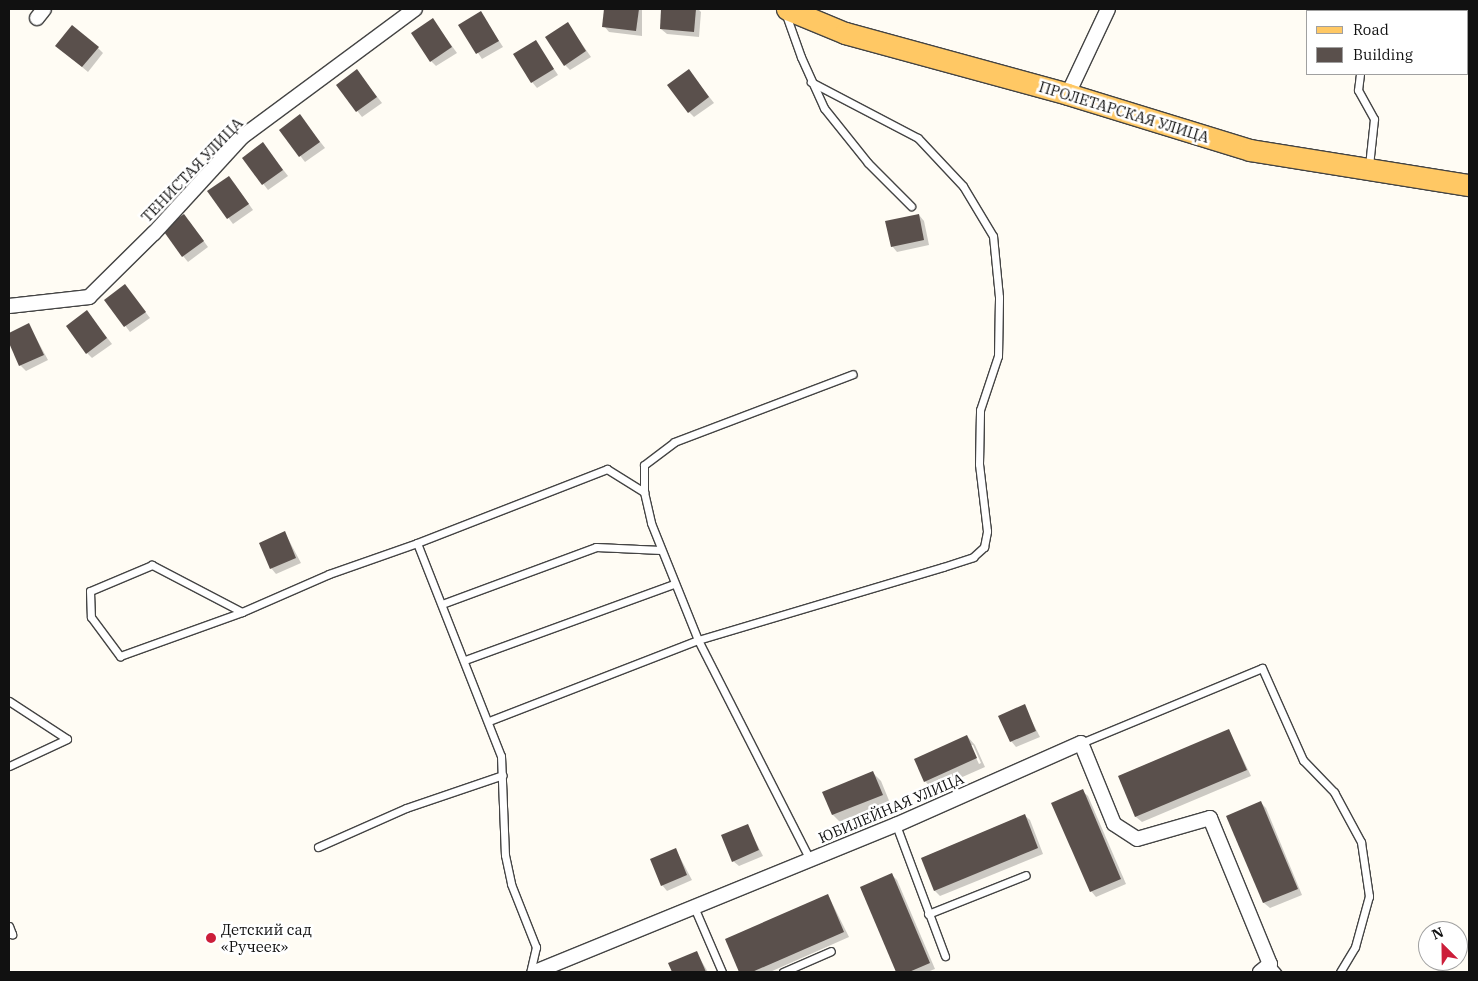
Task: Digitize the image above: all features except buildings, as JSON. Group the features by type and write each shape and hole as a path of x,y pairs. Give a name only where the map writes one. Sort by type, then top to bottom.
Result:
{"main road":[{"name":"ПРОЛЕТАРСКАЯ УЛИЦА","path":"786,9 845,33 1068,94 1250,150 1469,185"}],"street":[{"name":"ТЕНИСТАЯ УЛИЦА","path":"9,306 89,296 154,234 242,138 415,9"},
{"path":"1068,94 1108,9"},
{"path":"1081,743 1114,824 1137,839 1210,818 1269,969"},
{"name":"ЮБИЛЕЙНАЯ УЛИЦА","path":"535,972 896,825 1081,743"}],"lane":[{"path":"786,9 811,82 838,129 911,206"},
{"path":"1360,75 1358,90 1374,119 1368,169"},
{"path":"489,722 698,640 972,557 984,547 987,531 979,464 980,410 998,356 999,297 994,236 963,186 918,138 811,82"},
{"path":"810,860 698,640 674,584 661,550 644,492 644,465 674,442 853,374"},
{"path":"242,612 152,565 90,591 91,617 120,656 242,612 321,577 608,469 644,492"},
{"path":"417,542 465,660 501,756 505,855 512,884 536,947 530,972"},
{"path":"442,604 596,547 661,550"},
{"path":"465,660 674,584"},
{"path":"1081,743 1262,668 1303,760 1334,792 1361,842 1369,896 1355,947 1340,972"},
{"path":"9,702 67,739 9,766"},
{"path":"318,847 406,808 503,775"},
{"path":"896,825 928,914 946,956"},
{"path":"928,914 1026,875"},
{"path":"694,906 722,972"},
{"path":"9,926 12,934 9,934"},
{"path":"783,972 831,951"}],"place":[{"name":"Детский сад «Ручеек»","path":"211,938"}]}
